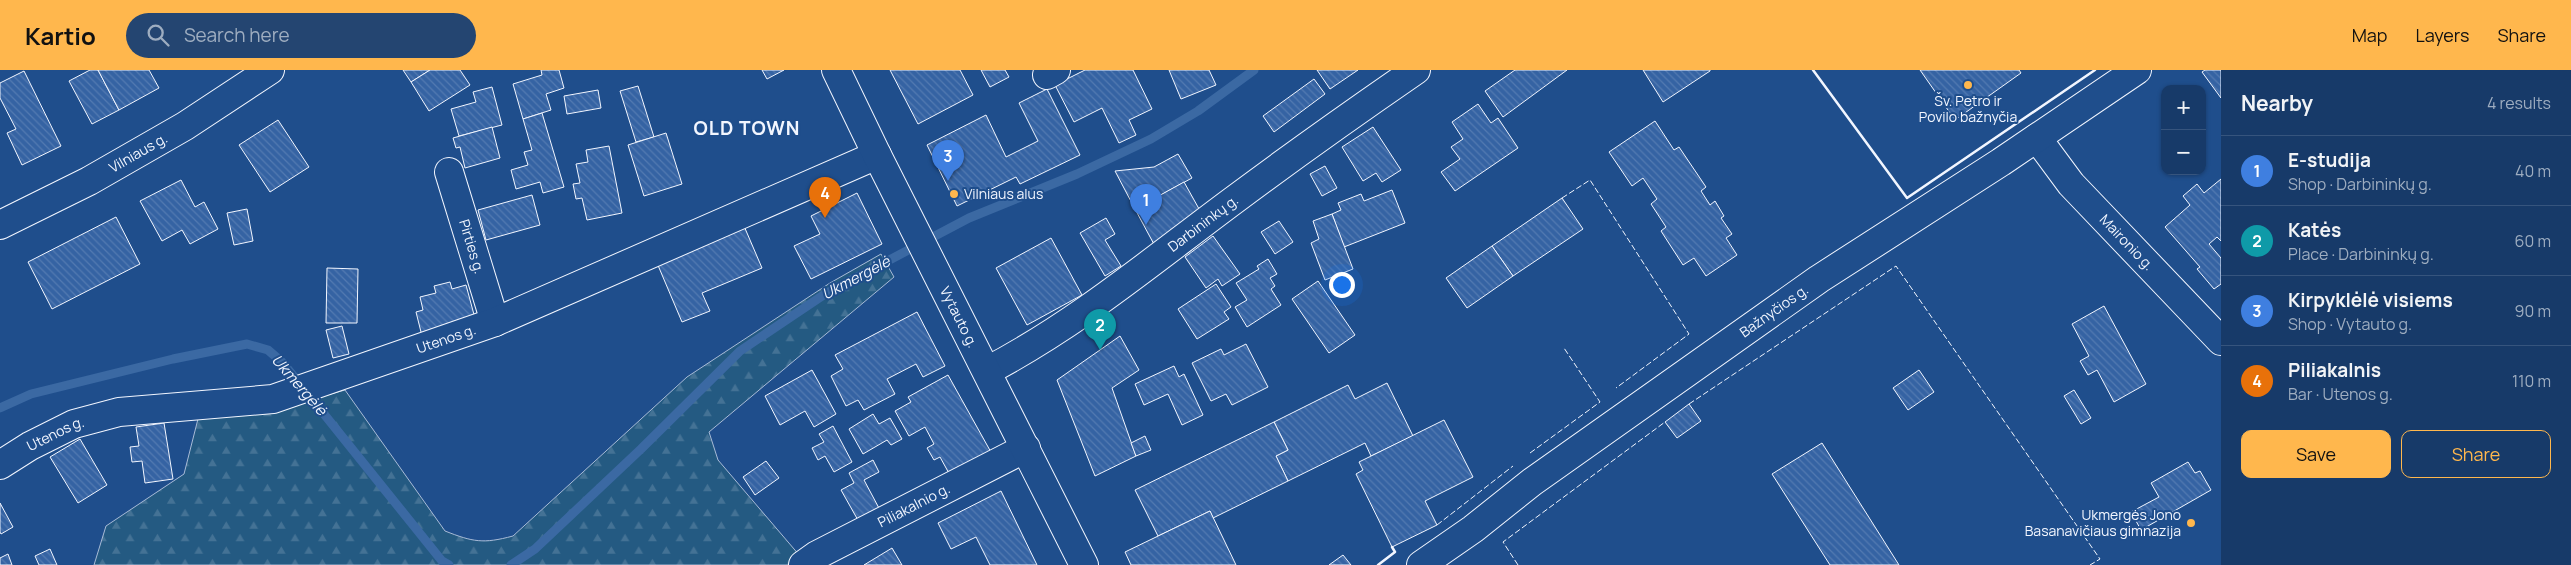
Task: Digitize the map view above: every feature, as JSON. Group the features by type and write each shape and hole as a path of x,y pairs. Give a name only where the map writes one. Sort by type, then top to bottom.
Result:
{"street":[{"name":"Vilniaus g.","path":"0,226 89,181 185,126 270,70"},
{"name":"Vytauto g.","path":"836,70 1084,565"},
{"name":"Darbininkų g.","path":"987,371 1027,350 1097,305 1235,199 1416,70"},
{"name":"Bažnyčios g.","path":"1421,565 1473,529 1532,482 1819,279 2037,138 2137,70"},
{"name":"Maironio g.","path":"2037,138 2071,184 2221,341"},
{"name":"Utenos g.","path":"0,465 30,446 74,424 119,412 273,400 495,322 877,155"},
{"name":"Pirties g.","path":"449,172 495,322"},
{"name":"Piliakalnio g.","path":"803,565 817,555 1026,448"}],"green space":[{"path":"881,254 894,277 709,432 718,460 800,556 789,565 94,565 106,526 184,474 199,415 280,408 345,390 445,531 478,541 513,536 687,377 830,283"}],"building":[{"path":"90,70 98,70 119,110 92,124 69,81"},
{"path":"98,70 149,70 159,88 119,110"},
{"path":"403,70 430,70 411,82"},
{"path":"430,70 460,70 470,85 429,111 411,82"},
{"path":"541,70 559,70 564,88 546,94 551,110 523,119 513,84 542,75"},
{"path":"762,70 784,70 767,79"},
{"path":"890,70 960,70 973,95 918,124"},
{"path":"981,70 1005,70 1009,77 990,87"},
{"path":"1085,70 1133,70 1152,109 1129,120 1136,135 1119,143 1102,108 1074,122 1055,85"},
{"path":"1169,70 1209,70 1216,85 1181,99"},
{"path":"1317,70 1358,70 1330,89"},
{"path":"1515,70 1567,70 1503,117 1485,91"},
{"path":"1643,70 1710,70 1710,71 1663,102"},
{"name":"Šv. Petro ir Povilo bažnyčia","path":"1920,70 2019,70 2021,73 1955,120"},
{"path":"2205,70 2221,70 2221,98 2202,72"},
{"path":"24,71 61,146 22,165 7,133 16,129 0,98 0,83"},
{"path":"1314,79 1325,94 1274,132 1263,116"},
{"path":"638,86 654,137 636,142 620,91"},
{"path":"492,87 502,125 459,136 451,109 476,102 473,92"},
{"path":"1047,89 1080,155 1020,184 1016,177 957,206 927,145 986,115 1006,157 1038,141 1019,103"},
{"path":"598,90 601,108 567,114 564,96"},
{"path":"1478,104 1491,123 1498,118 1518,148 1455,191 1441,172 1460,159 1451,147 1463,139 1452,122"},
{"path":"542,113 564,187 543,193 540,182 516,189 511,170 528,165 524,152 532,150 523,119"},
{"path":"278,120 309,167 270,192 239,145"},
{"path":"1655,121 1674,150 1679,147 1706,187 1701,191 1710,205 1715,201 1724,216 1721,218 1732,234 1726,238 1737,255 1706,276 1694,258 1683,265 1661,231 1666,227 1651,204 1657,199 1643,178 1632,186 1609,152"},
{"path":"492,127 500,158 465,168 460,147 456,148 453,138"},
{"path":"1373,127 1401,170 1382,182 1376,173 1363,181 1342,147"},
{"path":"666,133 682,184 644,196 628,145"},
{"path":"609,146 622,213 587,220 582,198 576,199 573,184 580,183 576,164 588,162 586,150"},
{"path":"1178,154 1192,178 1135,209 1115,171 1154,167"},
{"path":"1325,166 1337,188 1322,196 1310,174"},
{"path":"2221,179 2221,241 2217,237 2209,244 2221,258 2221,284 2214,289 2197,269 2200,267 2165,227 2190,205 2183,196 2197,184 2204,193"},
{"path":"181,180 195,207 204,202 218,229 190,244 182,230 162,241 140,201"},
{"path":"1184,182 1203,216 1156,248 1135,209"},
{"path":"1392,190 1405,223 1344,247 1332,214 1341,210 1338,203 1361,194 1364,201"},
{"path":"857,193 882,244 811,279 794,246 820,234 811,216"},
{"path":"532,195 540,225 486,240 478,210"},
{"path":"1562,198 1583,229 1513,276 1492,246"},
{"path":"247,209 253,241 234,245 227,213"},
{"path":"1332,214 1353,269 1325,280 1311,243 1319,239 1313,221"},
{"path":"116,217 140,264 52,309 28,262"},
{"path":"1106,218 1115,234 1105,240 1121,266 1105,276 1080,233"},
{"path":"1279,221 1293,242 1275,254 1261,232"},
{"path":"744,226 762,268 702,293 710,311 682,322 657,263"},
{"path":"1213,236 1240,274 1222,286 1218,279 1206,288 1185,257"},
{"path":"1051,238 1082,295 1027,325 996,268"},
{"path":"1492,246 1513,276 1467,308 1446,278"},
{"path":"1268,259 1277,274 1270,278 1275,286 1271,289 1281,305 1247,327 1235,307 1247,300 1236,283 1259,269 1257,266"},
{"path":"327,268 358,269 357,323 326,323"},
{"path":"1318,281 1355,335 1329,353 1292,299"},
{"path":"450,282 452,289 466,285 476,322 422,336 416,312 423,310 420,297 436,293 434,286"},
{"path":"1216,284 1231,307 1224,312 1229,319 1197,339 1178,309"},
{"path":"2104,306 2146,384 2114,402 2097,370 2088,375 2080,361 2089,356 2072,324"},
{"path":"917,312 945,366 923,377 916,364 887,379 895,394 864,410 858,400 846,406 831,376 843,369 835,355"},
{"path":"342,326 349,354 333,358 326,330"},
{"path":"1120,336 1139,370 1112,388 1136,456 1095,476 1057,380"},
{"path":"1246,344 1268,387 1232,405 1226,394 1211,401 1192,363 1221,349 1224,355"},
{"path":"1174,366 1179,377 1184,374 1203,415 1182,425 1168,394 1144,405 1135,384"},
{"path":"812,370 836,414 814,427 805,411 780,425 765,396"},
{"path":"1919,370 1934,392 1908,410 1893,388"},
{"path":"948,375 992,454 951,477 940,457 934,460 927,448 934,444 925,427 909,436 895,411 911,402 908,397"},
{"path":"1387,383 1413,436 1371,456 1365,443 1288,481 1276,456 1288,450 1274,422 1348,385 1355,399"},
{"path":"2074,390 2091,418 2081,424 2064,396"},
{"path":"1689,404 1701,421 1677,438 1665,422"},
{"path":"873,414 879,424 890,418 902,439 891,445 887,440 863,454 849,429"},
{"path":"1444,420 1473,477 1425,501 1437,525 1392,547 1356,474 1363,470 1359,462"},
{"path":"1274,422 1288,450 1276,456 1288,481 1213,518 1210,511 1158,536 1135,490"},
{"path":"164,423 173,479 145,483 142,461 132,462 130,447 139,446 136,427"},
{"path":"833,426 852,462 834,472 825,456 818,460 812,448 824,442 819,434"},
{"path":"1145,436 1151,450 1136,456 1131,443"},
{"path":"80,439 107,485 78,503 50,457"},
{"path":"1822,443 1899,565 1830,565 1772,474"},
{"path":"873,460 879,472 864,480 880,510 859,522 841,490 854,483 849,473"},
{"path":"766,461 779,478 755,495 743,477"},
{"path":"2188,462 2195,473 2200,471 2211,490 2141,530 2131,512 2159,497 2151,483"},
{"path":"1001,491 1037,565 990,565 976,537 951,549 938,523"},
{"path":"0,503 13,527 1,534 0,532"},
{"path":"1210,511 1236,565 1131,565 1125,552"},
{"path":"892,548 902,565 864,565"},
{"path":"50,549 57,565 39,565 35,556"},
{"path":"8,554 12,565 0,565 0,558"},
{"path":"1343,555 1351,565 1329,565"}],"waterway":[{"name":"Ukmergėlė","path":"511,565 535,549 641,449 740,351 825,294 969,218 1077,174 1151,139 1198,111 1254,70"},
{"name":"Ukmergėlė","path":"0,408 31,394 173,359 247,344 268,350 283,363 442,561 449,565"}],"fence":[{"path":"1562,198 1590,180 1689,334 1616,388"},
{"path":"1689,404 1896,266 2100,559 2090,565"},
{"path":"1530,453 1600,402 1564,348"},
{"path":"1518,565 1503,542 1665,422"},
{"path":"1437,525 1513,466"}],"wall":[{"path":"1813,70 1907,198 2095,70"},
{"path":"1378,565 1395,552 1392,547"}],"place":[{"name":"Šv. Petro ir Povilo bažnyčia","path":"1968,85"},
{"name":"Kirpyklėlė visiems","path":"948,181"},
{"name":"Vilniaus alus","path":"954,194"},
{"name":"Piliakalnis","path":"825,218"},
{"name":"E-studija","path":"1146,225"},
{"name":"Katės","path":"1100,350"},
{"name":"Ukmergės Jono Basanavičiaus gimnazija","path":"2191,523"}],"district":[{"name":"OLD TOWN","path":"747,128"}]}
